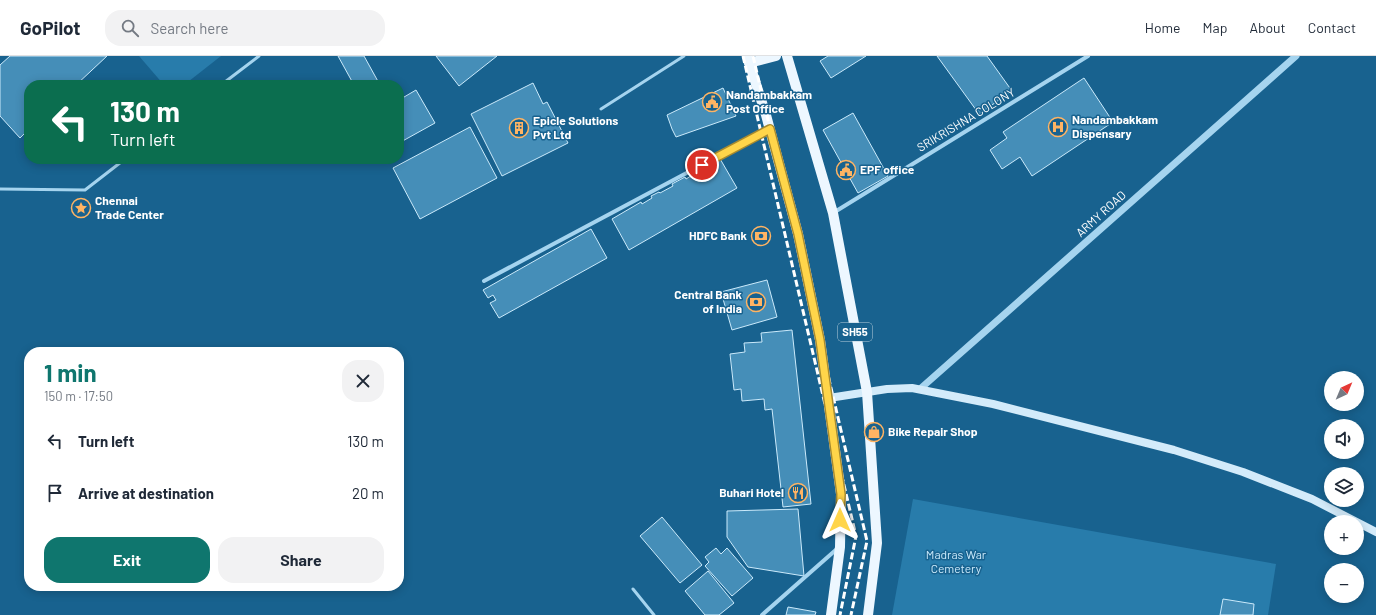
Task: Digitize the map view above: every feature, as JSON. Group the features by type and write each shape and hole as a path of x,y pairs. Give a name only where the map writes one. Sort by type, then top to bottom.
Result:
{"main road":[{"path":"748,60 776,56"},
{"name":"SH55","path":"788,56 833,213 867,392 877,543 868,615"},
{"name":"SH55","path":"748,60 770,129 798,234 820,340 829,398 841,494 840,546 831,615"},
{"path":"829,398 900,387 920,389 992,404 1174,450 1243,472 1312,499 1376,532"}],"street":[{"name":"SRIKRISHNA COLONY","path":"833,213 1088,56"},
{"name":"ARMY ROAD","path":"920,389 1296,56"},
{"path":"484,282 770,129"},
{"path":"762,615 840,546"}],"lane":[{"path":"228,80 259,56"},
{"path":"601,109 684,56"},
{"path":"0,189 85,190 119,164"},
{"path":"632,589 654,615"}],"green space":[{"path":"139,56 221,56 190,80 160,80"},
{"name":"Madras War Cemetery","path":"913,499 1276,564 1268,615 892,615"}],"building":[{"path":"10,56 107,56 81,80 24,80 24,134 20,138 0,116 0,65"},
{"path":"338,56 364,56 377,80 351,80"},
{"path":"436,56 497,56 459,86"},
{"path":"828,56 866,56 831,78 820,61"},
{"path":"937,56 987,56 1012,91 979,114"},
{"path":"1084,78 1113,122 1032,176 1020,157 1002,169 990,150 1007,138 1003,132"},
{"name":"Epicle Solutions Pvt Ltd","path":"533,83 543,104 547,102 568,143 502,176 471,114"},
{"name":"Nandambakkam Post Office","path":"723,88 736,116 676,137 667,115"},
{"path":"416,90 435,123 404,140 404,97"},
{"path":"853,113 888,176 858,193 823,130"},
{"path":"470,127 497,178 420,219 393,168 404,164 404,162"},
{"path":"719,157 737,188 629,250 612,219 641,202 642,204 652,198 651,196 673,186 672,184 685,177 686,179 694,174 692,172"},
{"path":"591,229 607,258 499,318 490,303 496,300 493,295 488,298 483,290"},
{"path":"767,280 777,317 732,330 721,292"},
{"path":"792,330 811,504 783,507 772,409 765,410 764,399 742,401 741,389 734,390 730,354 745,352 744,343 762,342 761,333"},
{"path":"798,509 804,576 748,567 727,537 727,511"},
{"path":"662,517 702,565 680,583 640,536"},
{"path":"716,548 721,554 727,548 753,578 732,596 705,566 709,562 705,557"},
{"path":"708,571 734,603 719,615 705,615 685,591"},
{"path":"1223,599 1254,604 1253,615 1220,615"},
{"path":"788,607 816,612 815,615 786,615"}],"railway":[{"path":"743,56 856,536 840,615"},
{"path":"753,56 867,541 851,615"}],"place":[{"name":"Nandambakkam Post Office","path":"712,102"},
{"name":"Nandambakkam Dispensary","path":"1058,127"},
{"name":"Epicle Solutions Pvt Ltd","path":"519,128"},
{"name":"EPF office","path":"846,170"},
{"name":"Chennai Trade Center","path":"81,208"},
{"name":"HDFC Bank","path":"761,236"},
{"name":"Central Bank of India","path":"756,302"},
{"name":"Bike Repair Shop","path":"874,432"},
{"name":"Buhari Hotel","path":"798,493"}],"route":[{"path":"702,165 770,129 798,234 820,340 841,494 840,520"}]}
